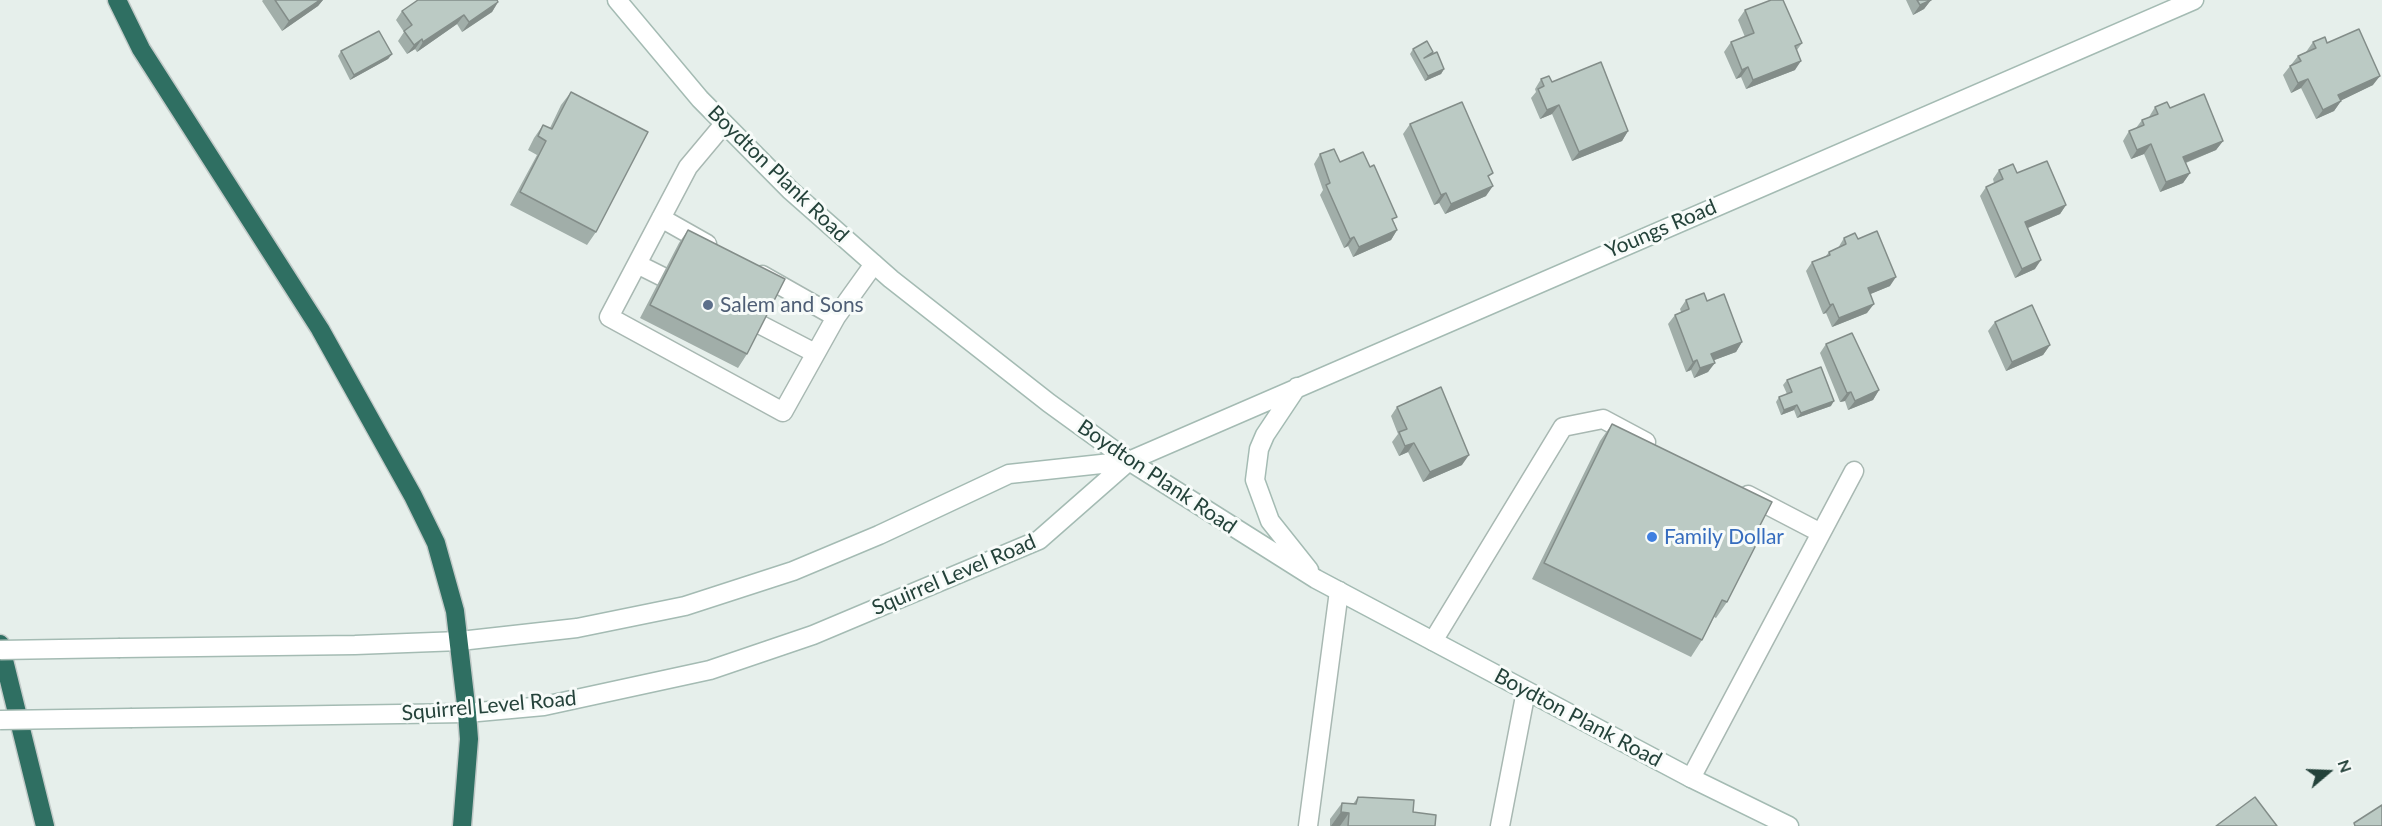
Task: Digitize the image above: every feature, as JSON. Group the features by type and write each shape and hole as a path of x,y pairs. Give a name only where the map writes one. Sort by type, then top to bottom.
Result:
{"highway":[{"path":"117,0 141,49 320,329 413,496 436,543 455,612 467,712 468,739 462,826"},
{"path":"0,644 45,826"}],"main road":[{"name":"Boydton Plank Road","path":"617,0 686,83 790,190 874,264 1049,403 1129,460 1316,579 1691,778 1789,826"},
{"name":"Youngs Road","path":"1129,460 2194,0"},
{"path":"724,124 688,167 609,317 783,412 836,317 874,264"},
{"path":"661,218 723,253"},
{"path":"637,264 663,277"},
{"path":"744,265 836,317"},
{"path":"759,324 815,353"},
{"path":"1297,387 1264,435 1259,449 1255,480 1270,521 1316,579"},
{"path":"1433,641 1563,427 1603,419 1665,452"},
{"path":"0,650 355,645 460,641 577,628 685,606 793,571 879,535 1009,474 1129,460"},
{"name":"Squirrel Level Road","path":"0,720 467,712 544,706 628,689 710,670 813,635 1040,540 1129,460"},
{"path":"1691,778 1854,471"},
{"path":"1728,484 1821,533"},
{"path":"1308,826 1339,591"},
{"path":"1500,826 1526,691"}],"building":[{"path":"275,0 320,0 289,21"},
{"path":"418,0 497,0 498,2 469,22 464,15 423,42 422,39 414,45 404,31 412,25 402,11"},
{"path":"1771,0 1783,0 1802,43 1795,46 1801,61 1753,80 1748,67 1742,70 1731,42 1754,33 1745,10"},
{"path":"1917,0 1931,0 1920,5"},
{"path":"2359,29 2380,76 2338,95 2341,101 2323,110 2308,79 2298,83 2290,66 2301,61 2298,56 2316,48 2313,42 2325,37 2327,43"},
{"path":"379,31 392,54 354,75 341,51"},
{"path":"1427,41 1433,52 1424,58 1437,52 1444,69 1428,76 1413,49"},
{"path":"1601,62 1628,131 1579,152 1559,105 1547,110 1538,89 1544,86 1541,79 1549,76 1552,82"},
{"path":"571,92 648,132 596,232 520,192 546,141 538,136 543,125 552,129"},
{"path":"2204,94 2223,141 2183,157 2190,173 2166,182 2151,144 2137,150 2129,131 2144,125 2142,120 2158,114 2155,107 2167,102 2170,108"},
{"path":"1462,102 1493,173 1488,176 1493,186 1451,204 1446,193 1441,195 1410,124"},
{"path":"1334,149 1340,162 1363,152 1370,167 1374,165 1397,217 1392,219 1397,230 1359,247 1354,237 1350,239 1326,185 1330,183 1320,154"},
{"path":"2047,161 2066,205 2025,222 2041,260 2022,269 1986,187 2003,179 1999,170 2013,164 2017,173"},
{"name":"Salem and Sons","path":"688,230 785,279 747,354 650,305"},
{"path":"1877,231 1896,277 1868,288 1874,304 1839,318 1833,304 1830,305 1812,262 1830,255 1829,252 1846,244 1844,238 1855,233 1858,239"},
{"path":"1704,293 1707,301 1724,294 1742,342 1711,354 1715,363 1700,368 1697,360 1693,362 1675,315 1689,309 1686,300"},
{"path":"2032,305 2050,345 2012,362 1995,322"},
{"path":"1852,333 1879,390 1855,401 1851,392 1847,393 1826,344"},
{"path":"1821,367 1834,401 1801,413 1797,405 1784,410 1779,397 1792,392 1787,380"},
{"path":"1441,387 1469,455 1430,472 1414,443 1405,446 1399,432 1407,429 1397,407"},
{"name":"Family Dollar","path":"1612,424 1772,502 1753,539 1758,541 1727,602 1722,600 1702,640 1544,563"},
{"path":"1358,797 1414,800 1413,812 1436,815 1435,826 1348,826 1349,813 1341,812 1342,803 1356,804"},
{"path":"2255,797 2277,826 2216,826"},
{"path":"2382,805 2382,826 2355,826 2354,823"}],"place":[{"name":"Salem and Sons","path":"708,305"},
{"name":"Family Dollar","path":"1652,537"}]}
